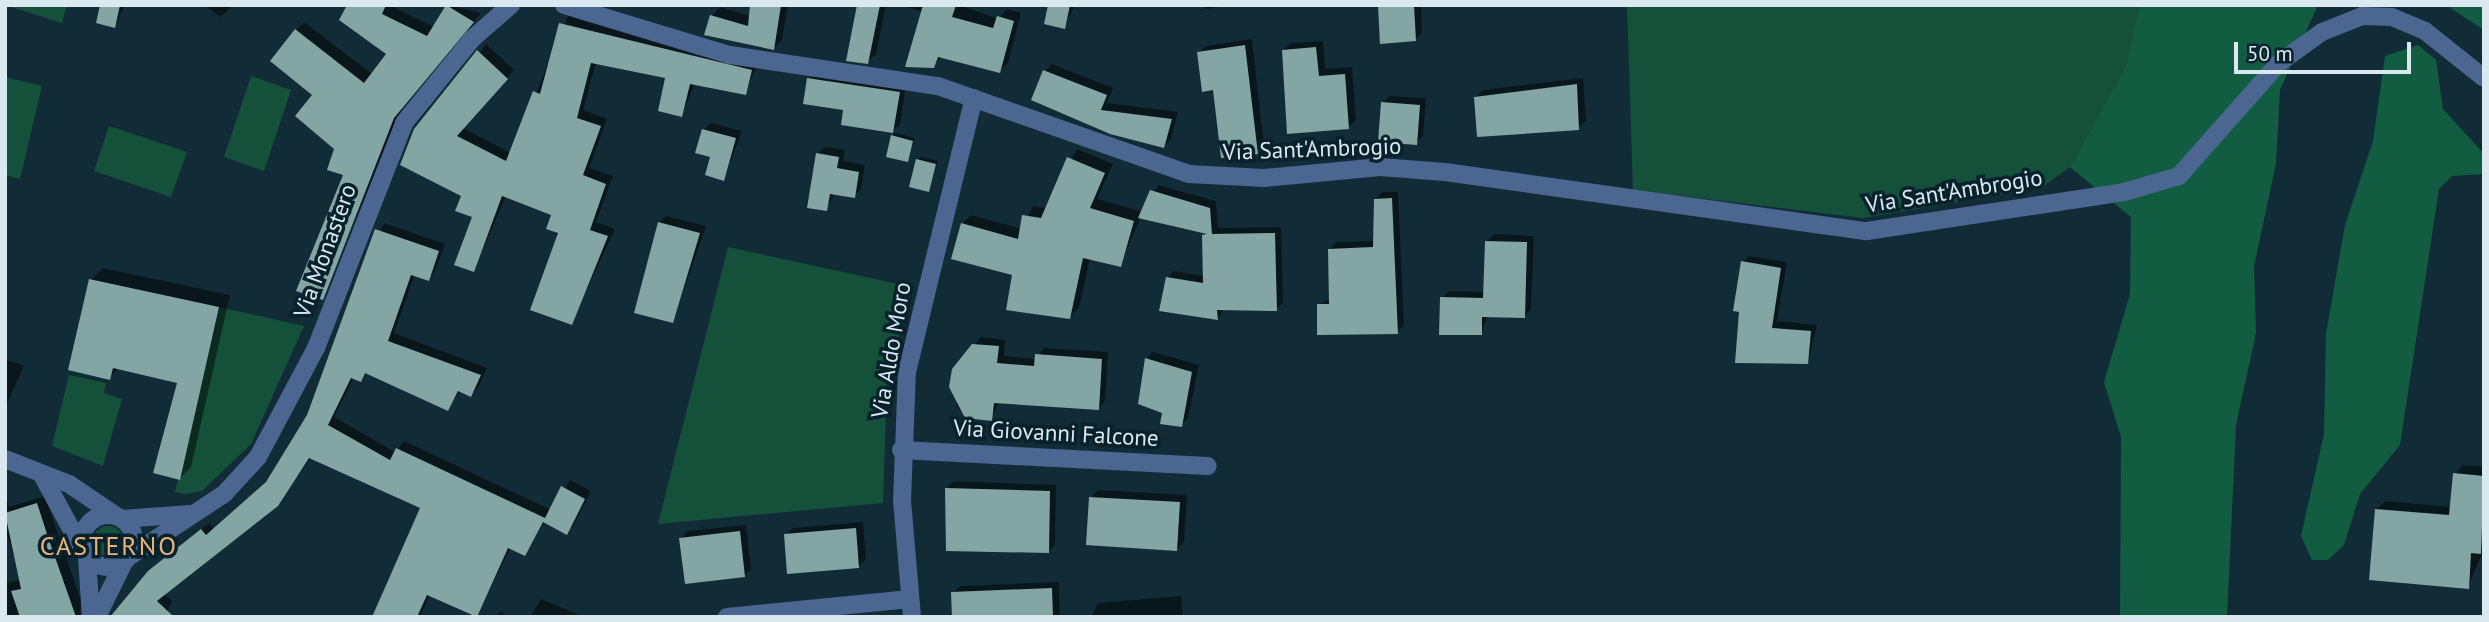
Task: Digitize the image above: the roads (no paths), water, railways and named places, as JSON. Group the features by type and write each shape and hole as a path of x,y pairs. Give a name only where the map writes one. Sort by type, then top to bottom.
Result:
{"street":[{"name":"Via Monastero","path":"127,559 240,480 281,422 404,123 472,39 511,5"},
{"name":"Via Sant'Ambrogio","path":"564,5 730,55 863,72 974,98 1121,154 1221,178 1380,167 1445,172 1867,231 2080,194 2124,192 2179,176 2280,63 2322,32 2362,16 2392,17 2425,31 2484,78"},
{"name":"Via Aldo Moro","path":"911,608 901,450 907,372 974,98"},
{"name":"Via Giovanni Falcone","path":"901,450 1208,466"},
{"path":"5,460 69,484 119,517 132,532 127,559 97,617"},
{"path":"43,475 85,554 109,568 127,559"},
{"path":"91,617 82,534 91,520 191,514"},
{"path":"727,617 911,608"}],"district":[{"name":"CASTERNO","path":"109,546"}]}
